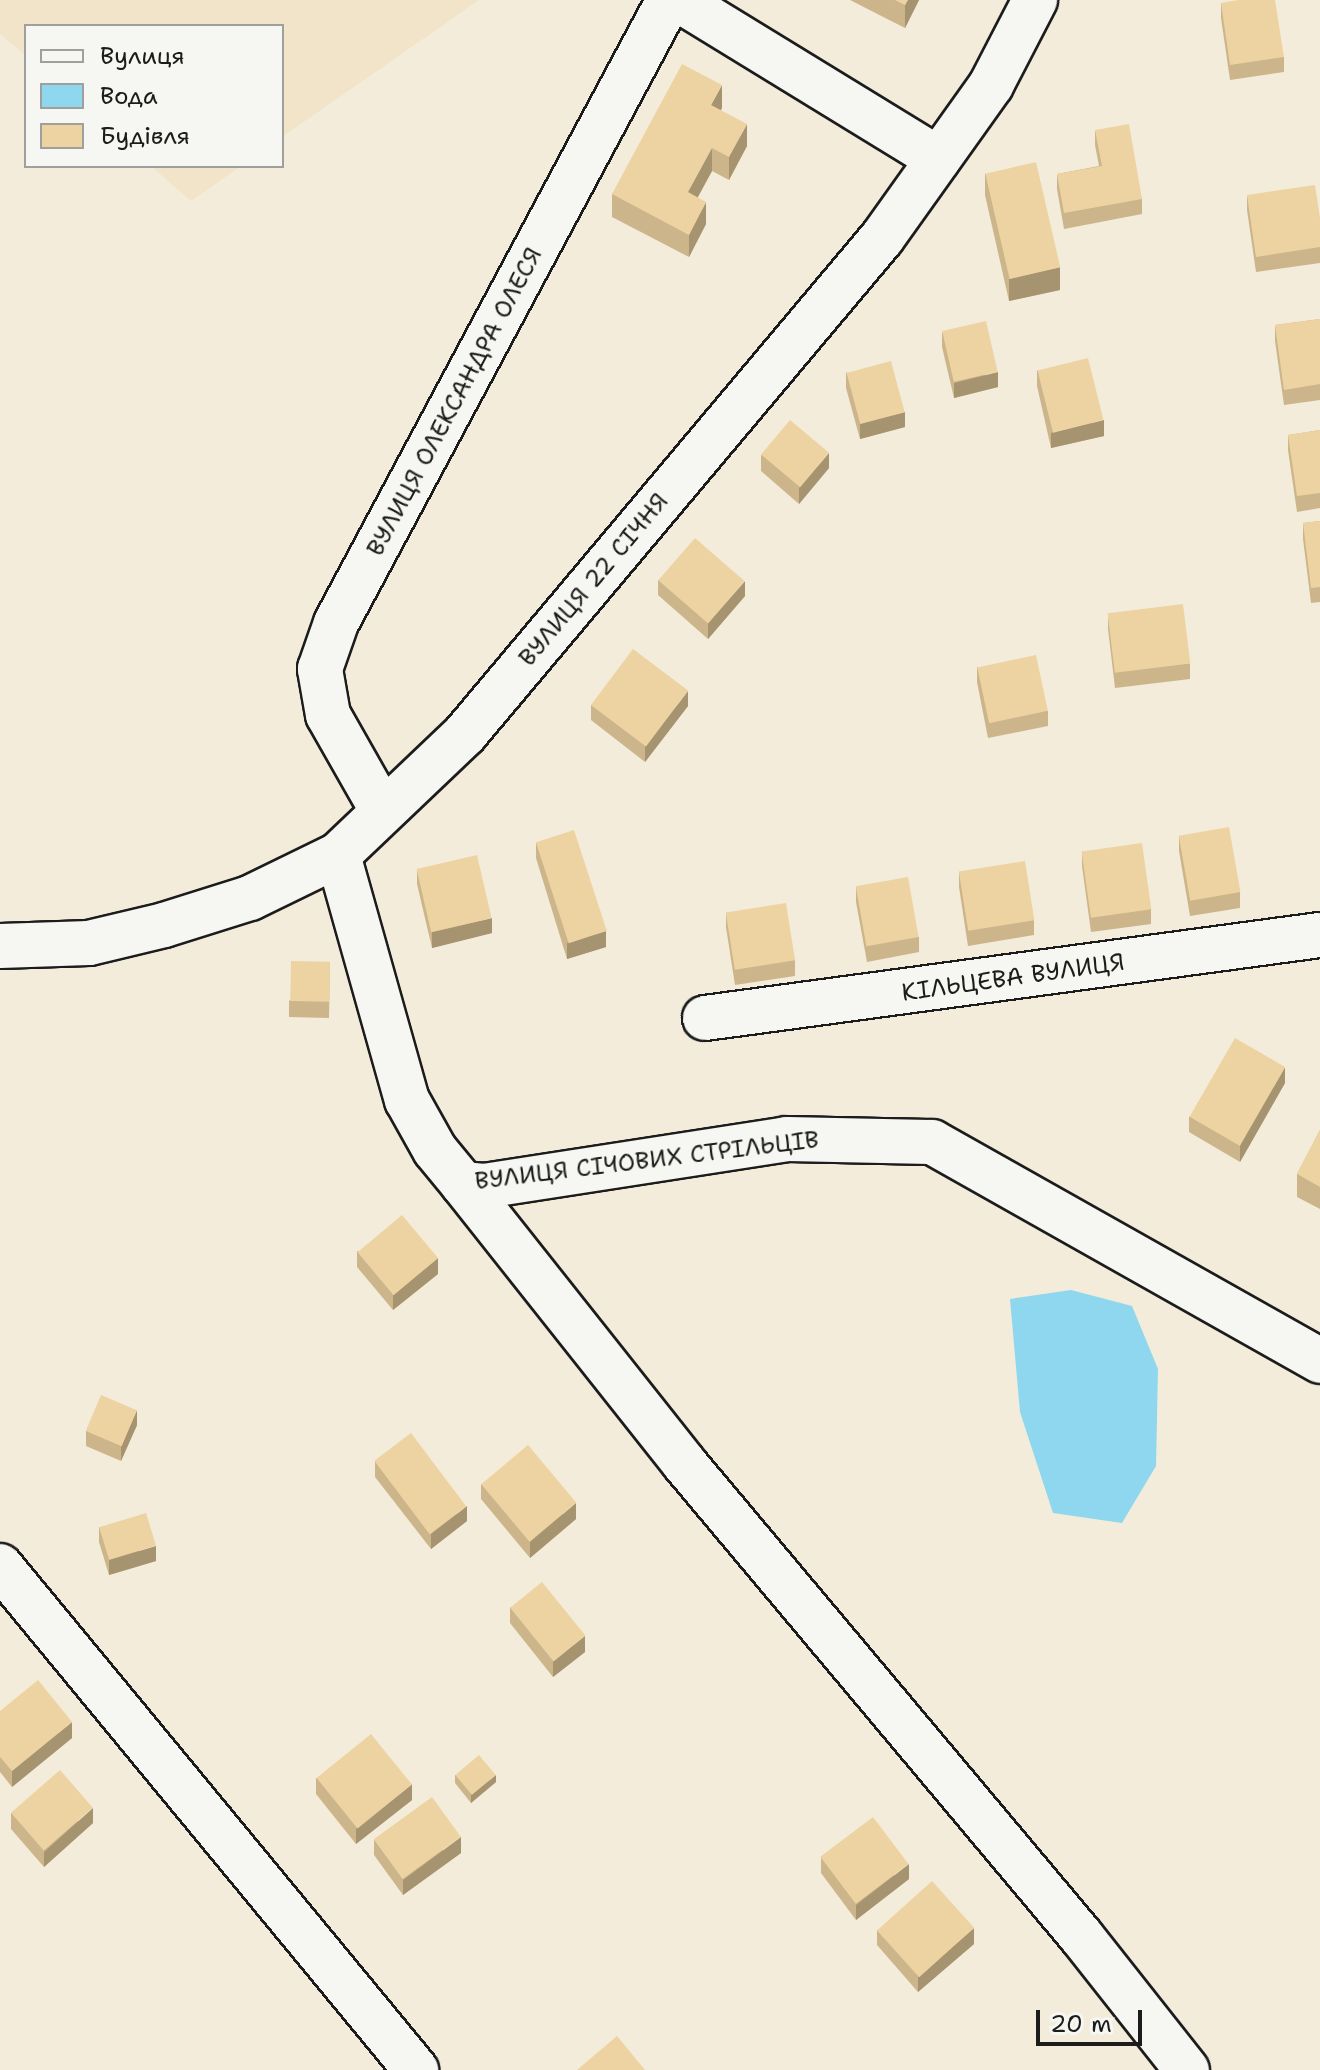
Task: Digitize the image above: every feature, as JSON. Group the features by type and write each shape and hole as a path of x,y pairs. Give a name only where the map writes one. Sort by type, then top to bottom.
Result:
{"street":[{"name":"ВУЛИЦЯ ОЛЕКСАНДРА ОЛЕСЯ","path":"382,810 328,715 320,669 336,623 669,0"},
{"path":"679,0 938,159"},
{"name":"ВУЛИЦЯ 22 СІЧНЯ","path":"0,946 89,943 164,925 250,898 338,855 465,734 882,238 991,85 1035,0"},
{"name":"ВУЛИЦЯ СІЧОВИХ СТРІЛЬЦІВ","path":"338,855 407,1100 435,1150 463,1184 484,1186 786,1139 884,1137 932,1142 1320,1361"},
{"name":"КІЛЬЦЕВА ВУЛИЦЯ","path":"705,1018 1320,935"},
{"path":"463,1184 684,1463 1081,1936 1187,2070"},
{"path":"0,1566 416,2070"}],"shaded area":[{"path":"0,0 479,0 284,136 284,24 24,24 24,54 0,34"},
{"path":"153,168 238,168 191,201"}],"water":[{"path":"1071,1290 1132,1306 1158,1369 1156,1466 1122,1523 1053,1513 1020,1412 1010,1299"}],"building":[{"path":"1275,0 1284,57 1230,65 1221,3"},
{"path":"682,64 722,85 711,105 747,124 729,157 712,148 688,192 706,202 689,235 612,194"},
{"path":"1129,124 1142,199 1064,213 1057,174 1102,166 1095,130"},
{"path":"1036,162 1060,267 1010,279 985,174"},
{"path":"1315,185 1320,247 1256,257 1247,195"},
{"path":"1320,319 1320,384 1284,390 1275,325"},
{"path":"986,321 998,372 954,382 942,331"},
{"path":"1088,358 1103,420 1053,433 1038,371"},
{"path":"891,361 905,412 860,424 847,373"},
{"path":"790,420 829,453 800,487 761,454"},
{"path":"1320,430 1320,493 1297,496 1288,435"},
{"path":"1320,521 1320,587 1311,588 1303,523"},
{"path":"695,538 745,581 708,624 658,580"},
{"path":"1183,604 1190,664 1115,673 1108,613"},
{"path":"633,649 688,691 646,746 591,705"},
{"path":"1036,655 1048,711 989,723 977,667"},
{"path":"1229,827 1240,892 1190,901 1179,836"},
{"path":"574,830 607,931 569,943 536,842"},
{"path":"1142,843 1151,909 1091,918 1082,851"},
{"path":"477,855 492,918 431,932 417,869"},
{"path":"1025,861 1034,920 968,931 959,871"},
{"path":"908,877 919,937 866,946 856,886"},
{"path":"786,903 795,960 735,970 726,913"},
{"path":"291,961 330,962 329,1002 290,1001"},
{"path":"1235,1038 1285,1067 1240,1146 1190,1117"},
{"path":"1320,1130 1320,1187 1297,1174"},
{"path":"402,1215 438,1258 394,1295 358,1252"},
{"path":"101,1395 137,1410 122,1446 86,1431"},
{"path":"411,1433 466,1506 430,1534 374,1461"},
{"path":"528,1445 576,1502 529,1542 481,1484"},
{"path":"146,1513 156,1546 109,1560 99,1527"},
{"path":"542,1582 585,1636 554,1661 510,1608"},
{"path":"38,1680 72,1722 12,1771 0,1757 0,1711"},
{"path":"371,1734 412,1785 358,1829 317,1778"},
{"path":"479,1755 496,1775 472,1795 455,1775"},
{"path":"60,1770 93,1808 44,1850 11,1813"},
{"path":"432,1797 461,1837 403,1879 374,1839"},
{"path":"873,1817 909,1864 856,1904 820,1857"},
{"path":"932,1881 974,1928 919,1977 877,1931"},
{"path":"617,2036 645,2070 577,2070"}]}
